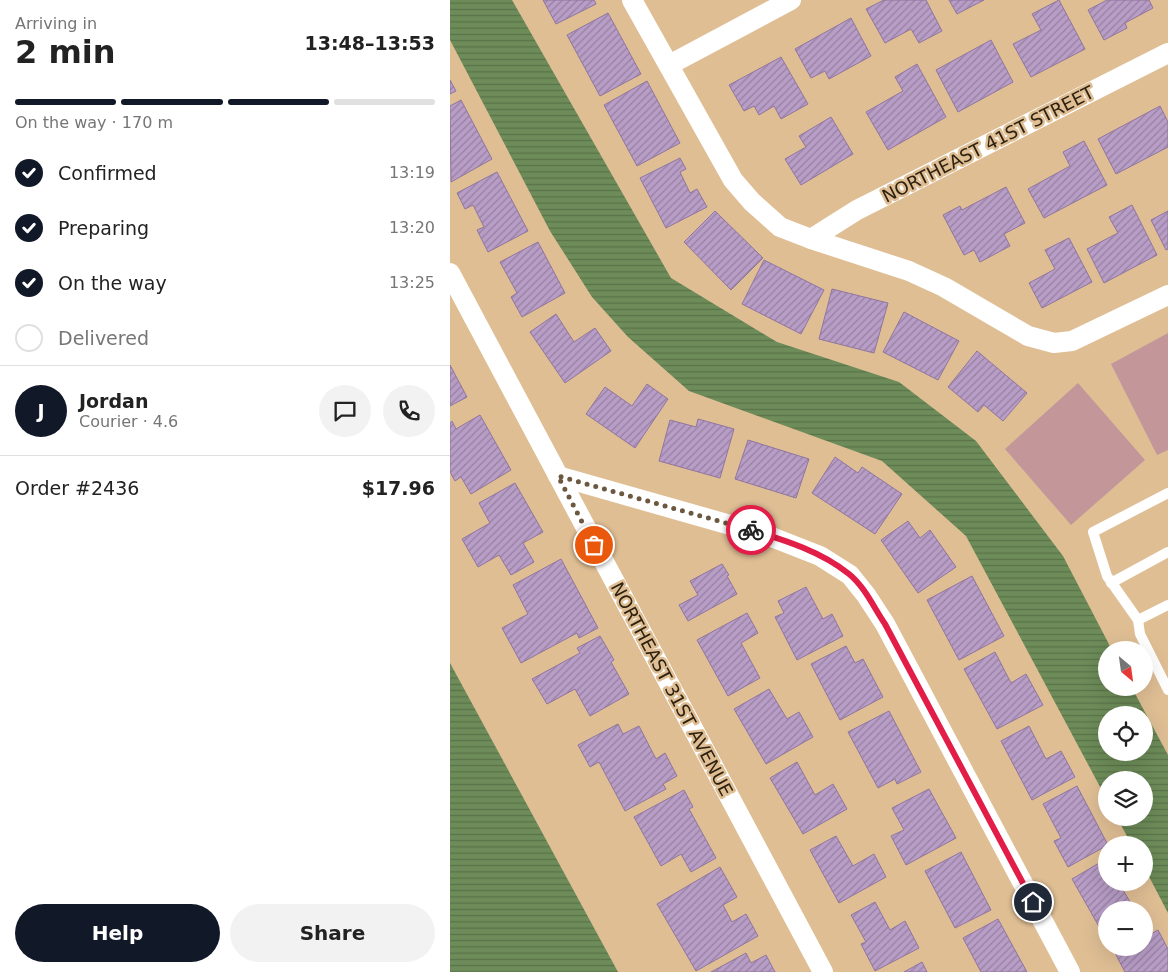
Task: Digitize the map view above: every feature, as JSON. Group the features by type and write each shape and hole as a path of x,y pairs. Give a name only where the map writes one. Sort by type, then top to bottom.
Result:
{"street":[{"path":"632,0 732,180 752,202 780,227 909,271 944,287 1028,336 1054,343 1072,341 1168,295"},
{"path":"669,65 791,0"},
{"name":"NORTHEAST 41ST STREET","path":"811,239 857,210 1168,52"},
{"name":"NORTHEAST 31ST AVENUE","path":"450,274 823,972"},
{"path":"558,476 769,536 820,556 850,575 885,624 1070,972"}],"lane":[{"path":"1168,493 1093,532 1107,576 1138,620 1140,634 1168,690"},
{"path":"1111,583 1168,552"},
{"path":"1138,620 1168,605"}],"shaded area":[{"path":"450,0 512,0 671,278 777,342 899,382 976,441 1063,556 1107,641 1098,641 1098,696 1136,696 1142,706 1098,706 1098,761 1153,761 1153,727 1168,755 1168,913 1153,884 1153,836 1127,836 1121,826 1153,826 1153,771 1098,771 1098,783 966,536 882,461 689,391 628,337 592,297 550,231 450,40"},
{"path":"1168,333 1168,450 1157,455 1111,364"},
{"path":"1078,383 1145,460 1071,525 1005,449"},
{"path":"450,663 618,972 450,972"}],"building":[{"path":"543,0 594,0 596,4 556,24"},
{"path":"884,0 926,0 942,31 919,43 911,29 885,43 866,9"},
{"path":"949,0 984,0 957,14"},
{"path":"1059,0 1085,49 1031,77 1013,44 1041,30 1032,14"},
{"path":"1107,0 1149,0 1153,8 1125,23 1127,28 1104,40 1088,10"},
{"path":"608,13 641,74 600,96 567,35"},
{"path":"851,18 871,56 829,79 825,71 811,78 795,49"},
{"path":"991,40 1013,82 958,112 936,70"},
{"path":"781,57 808,104 781,119 774,106 759,115 754,106 744,111 729,85"},
{"path":"917,64 946,117 888,150 866,112 903,91 895,77"},
{"path":"450,80 456,91 450,94"},
{"path":"647,81 680,143 637,166 604,105"},
{"path":"461,100 492,159 451,182 450,106"},
{"path":"1160,106 1168,122 1168,147 1116,174 1098,139"},
{"path":"831,117 853,154 801,185 785,159 806,147 799,136"},
{"path":"1084,141 1107,185 1044,218 1028,189 1070,166 1063,152"},
{"path":"680,158 686,169 680,172 690,193 697,189 707,207 666,228 640,178"},
{"path":"497,172 528,231 488,252 477,230 484,227 473,205 465,209 457,193"},
{"path":"1006,187 1025,223 1004,234 1010,246 980,262 974,250 964,255 943,215 960,206 962,210"},
{"path":"1132,205 1157,255 1104,283 1087,249 1118,233 1109,217"},
{"path":"715,211 763,258 731,290 684,242"},
{"path":"1168,211 1168,249 1166,250 1151,220"},
{"path":"1069,238 1092,282 1042,308 1029,283 1055,269 1045,250"},
{"path":"538,242 565,293 522,317 511,297 517,293 500,262"},
{"path":"764,260 824,290 801,334 742,304"},
{"path":"832,289 888,303 874,353 819,339"},
{"path":"904,312 959,341 938,380 883,352"},
{"path":"556,314 574,342 595,328 611,351 565,383 530,332"},
{"path":"977,351 1027,393 1003,421 984,405 978,412 948,387"},
{"path":"450,365 467,397 450,406"},
{"path":"647,384 668,399 635,448 586,414 605,387 632,406"},
{"path":"480,415 511,470 471,494 461,477 455,481 450,472 450,423 452,421 456,429"},
{"path":"698,419 734,429 720,478 659,461 670,420 696,427"},
{"path":"748,440 809,459 796,498 735,479"},
{"path":"835,457 858,473 862,467 902,494 875,534 812,493"},
{"path":"515,483 543,532 523,543 534,562 511,575 499,555 478,567 462,539 490,523 479,503"},
{"path":"908,521 920,538 930,530 956,567 918,593 881,540"},
{"path":"561,559 598,628 579,638 577,633 521,663 502,628 528,614 513,585"},
{"path":"722,564 737,594 688,621 679,605 698,595 690,581"},
{"path":"972,576 1004,636 959,660 927,600"},
{"path":"806,587 823,619 832,614 843,636 797,660 775,617 784,613 778,601"},
{"path":"747,613 758,633 741,643 760,678 728,696 697,640"},
{"path":"600,636 614,660 611,662 629,694 590,716 575,689 547,704 532,679 580,653 577,648"},
{"path":"846,646 855,663 863,659 883,697 840,720 811,664"},
{"path":"995,652 1011,683 1026,674 1043,705 997,729 964,669"},
{"path":"769,689 787,719 799,712 813,737 766,764 734,709"},
{"path":"889,711 921,772 897,784 895,779 878,788 848,732"},
{"path":"618,724 623,734 639,726 656,759 665,753 677,776 663,784 666,789 625,811 599,762 590,767 578,745"},
{"path":"1029,726 1046,759 1061,751 1075,777 1032,800 1001,741"},
{"path":"797,762 815,795 833,784 847,809 803,834 770,778"},
{"path":"1077,786 1103,836 1098,836 1098,850 1068,867 1054,841 1061,838 1043,804"},
{"path":"929,789 956,838 906,865 891,836 904,830 892,808"},
{"path":"684,790 693,807 689,809 716,858 691,872 681,854 661,866 634,817"},
{"path":"836,836 853,866 874,854 886,877 839,903 810,850"},
{"path":"961,852 991,910 955,928 925,871"},
{"path":"1098,864 1098,891 1124,891 1130,901 1098,901 1098,925 1072,879"},
{"path":"720,867 737,897 723,905 732,922 746,914 758,936 696,971 657,904"},
{"path":"875,902 890,930 905,921 919,948 875,971 861,944 866,942 851,915"},
{"path":"998,919 1027,972 981,972 963,938"},
{"path":"1158,930 1168,949 1168,972 1125,972 1117,956 1153,956 1153,933"},
{"path":"746,953 751,963 766,955 775,972 711,972"},
{"path":"922,962 927,972 904,972"}],"way so far":[{"path":"594,545 558,476 751,530"}],"route":[{"path":"751,530 820,556 850,575 866,595 885,624 1033,902"}]}
